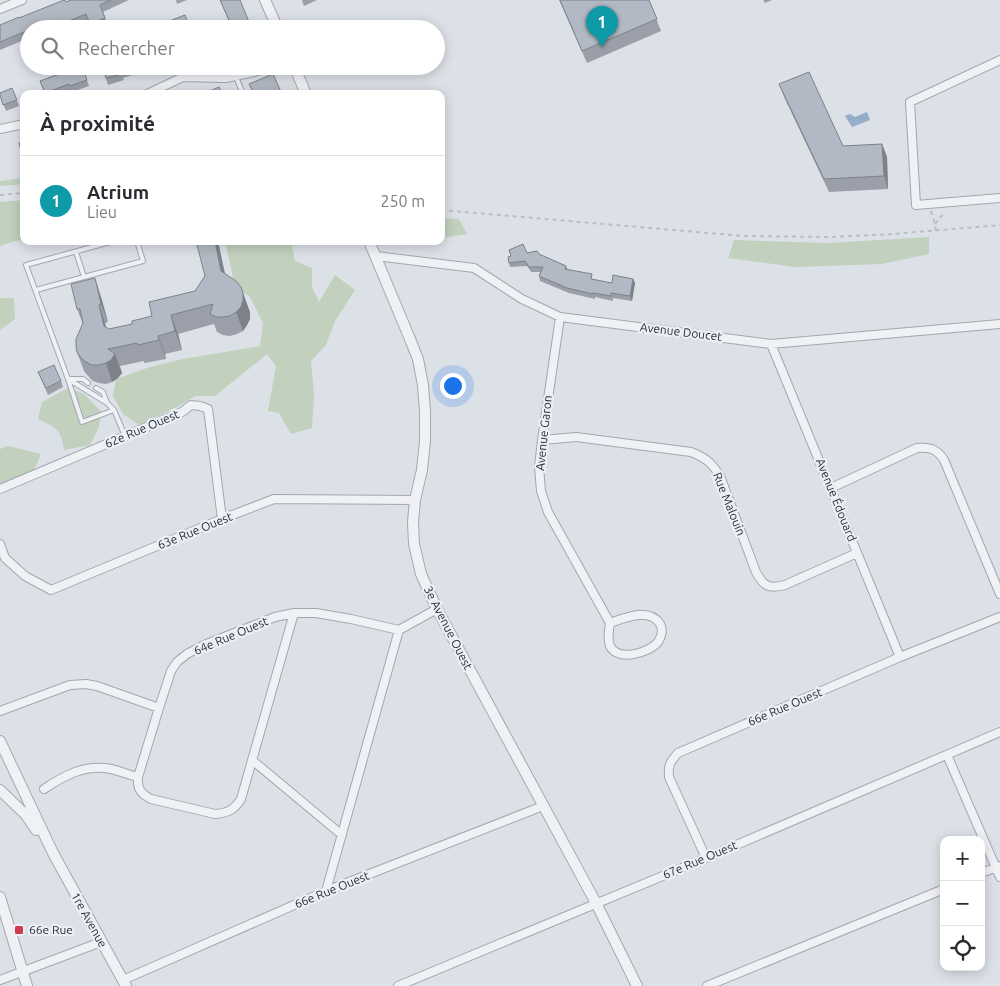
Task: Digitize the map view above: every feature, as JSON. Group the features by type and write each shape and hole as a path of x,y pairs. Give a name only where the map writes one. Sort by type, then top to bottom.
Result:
{"street":[{"path":"0,9 22,0"},
{"path":"265,0 274,20"},
{"path":"1000,60 910,102 916,205 1000,198"},
{"path":"156,90 183,78 226,78 240,75"},
{"path":"298,75 304,90"},
{"path":"0,129 20,125"},
{"name":"3e Avenue Ouest","path":"371,245 418,359 423,385 425,442 422,470 412,522 414,544 421,574 437,609 596,903 637,986"},
{"name":"Avenue Doucet","path":"376,256 474,268 522,299 560,317 772,344 1000,324"},
{"name":"Avenue Garon","path":"560,317 539,467 541,491 548,512 610,623 608,636 610,646 616,652 626,655 636,654 657,642 661,634 661,626 656,618 649,615 640,614 610,623"},
{"name":"Avenue Édouard","path":"772,344 900,657"},
{"name":"62e Rue Ouest","path":"0,489 182,412 191,405 200,406 208,409 222,519"},
{"name":"Rue Malouin","path":"542,440 576,437 691,452 704,457 712,464 720,476 756,572 766,586 774,588 785,585 856,553"},
{"path":"831,488 917,448 933,449 944,460 1000,594"},
{"name":"63e Rue Ouest","path":"0,544 5,558 25,576 51,590 274,499 415,500"},
{"path":"326,892 398,630 437,609"},
{"path":"44,789 64,776 80,770 111,769 138,777 140,791 151,799 215,814 230,811 236,807 241,799 294,613"},
{"name":"64e Rue Ouest","path":"138,777 171,671 177,662 187,654 204,645 276,617 294,613 316,613 398,630"},
{"name":"66e Rue Ouest","path":"706,858 669,777 670,761 678,753 900,657 1000,617"},
{"path":"0,711 70,685 86,684 97,686 159,708"},
{"name":"67e Rue Ouest","path":"398,986 706,858 1000,732"},
{"name":"1re Avenue","path":"0,741 53,853 124,983"},
{"path":"947,755 998,866 1000,877"},
{"path":"252,760 342,835"},
{"name":"1re Avenue","path":"0,790 26,815 53,853"},
{"name":"66e Rue Ouest","path":"124,983 326,892 543,806"},
{"path":"985,871 998,866"},
{"path":"706,986 940,891"},
{"path":"0,897 27,986"},
{"path":"0,980 101,942"}],"lane":[{"path":"236,76 241,90"},
{"path":"100,245 26,266 82,422 114,410"},
{"path":"36,290 143,261 139,245"},
{"path":"76,252 84,277"},
{"path":"68,379 83,379 88,383"},
{"path":"68,379 114,410 125,436"},
{"path":"96,388 103,392 106,403"}],"path":[{"path":"0,195 20,193"},
{"path":"935,224 953,202"},
{"path":"928,204 936,230"},
{"path":"445,210 743,236 830,237 1000,225"}],"green space":[{"path":"20,178 20,184 0,186 0,181"},
{"path":"20,200 20,241 0,246 0,202"},
{"path":"445,218 459,219 467,234 445,237"},
{"path":"929,237 929,254 882,264 795,267 728,258 734,240 828,243"},
{"path":"226,245 292,245 295,261 312,268 312,287 319,302 335,275 355,290 335,321 326,345 311,361 314,395 312,428 291,434 279,413 268,411 276,366 267,354 215,396 195,396 139,425 123,414 113,396 116,379 150,367 183,359 260,346 263,323 250,297 239,289 234,282"},
{"path":"0,298 14,298 15,319 0,330"},
{"path":"68,388 84,394 101,411 99,427 90,445 64,450 57,430 38,419 42,402"},
{"path":"8,446 41,454 34,470 0,486 0,449"}],"water":[{"path":"867,112 870,120 852,127 845,116 850,114 855,117"}],"building":[{"path":"65,0 66,2 71,0 111,0 100,5 105,18 100,20 88,20 86,14 71,20 20,20 20,34 0,42 0,25"},
{"path":"220,0 240,0 248,20 229,20"},
{"path":"560,0 649,0 657,19 582,51"},
{"path":"185,15 187,20 172,20"},
{"path":"809,72 843,146 882,144 884,176 824,179 779,84"},
{"path":"57,75 85,75 87,80 53,90 44,90 40,81"},
{"path":"105,75 118,75 106,78"},
{"path":"273,75 280,90 252,90 249,84"},
{"path":"12,88 17,100 3,105 0,93"},
{"path":"523,244 527,253 537,251 539,254 566,266 565,269 592,274 591,279 612,283 613,275 633,279 630,296 611,293 611,296 593,294 567,288 539,276 543,267 529,267 525,261 509,263 508,257 511,256 509,250"},
{"path":"197,245 216,245 221,271 236,281 243,293 241,307 236,312 230,316 216,317 210,314 213,304 171,315 175,331 158,336 159,340 108,349 115,354 111,360 99,365 92,365 86,362 77,352 76,339 83,323 80,309 77,309 71,284 95,278 104,326 109,329 132,324 132,321 152,316 149,302 195,291 205,276"},
{"path":"54,365 61,381 46,388 38,372"}],"place":[{"name":"Atrium","path":"602,47"},
{"name":"66e Rue","path":"19,930"}]}
